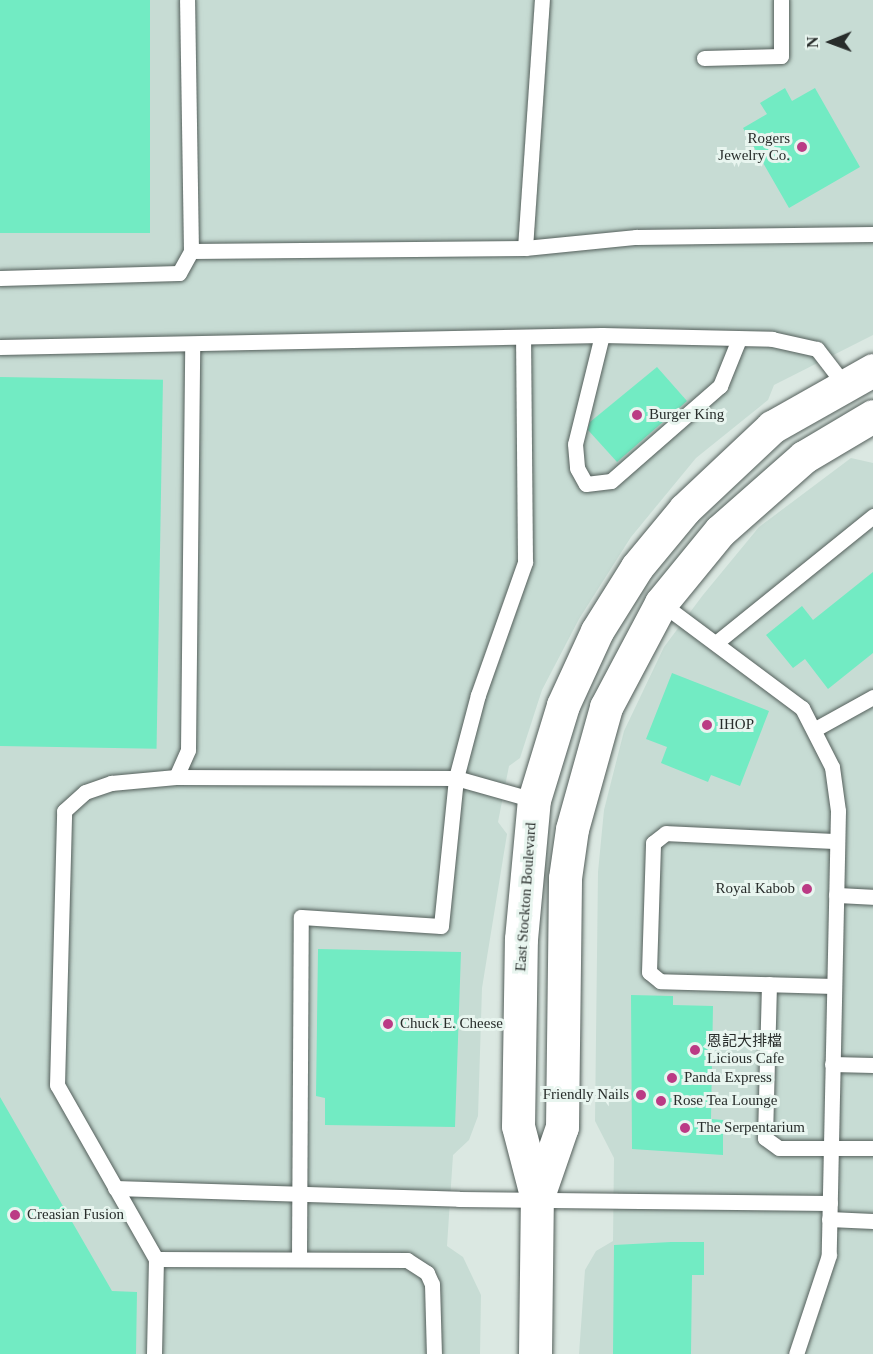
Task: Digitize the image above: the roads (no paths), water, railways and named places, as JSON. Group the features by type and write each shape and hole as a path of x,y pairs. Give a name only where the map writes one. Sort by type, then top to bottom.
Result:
{"street":[{"name":"East Stockton Boulevard","path":"535,1354 537,1199 518,1126 522,928 534,800 563,705 597,631 637,567 685,508 776,425 859,377"},
{"name":"East Stockton Boulevard","path":"537,1199 562,1127 565,878 572,829 606,707 661,603 720,531 766,487 873,416"},
{"path":"661,603 656,585 662,566 767,458 776,425"}],"lane":[{"path":"0,278 179,273 191,251 187,0"},
{"path":"525,248 542,0"},
{"path":"704,58 782,56 780,0"},
{"path":"191,251 525,248 636,237 873,234"},
{"path":"602,335 575,444 577,468 586,484 611,481 720,386 739,339"},
{"path":"0,347 602,335 739,339 817,349 859,377"},
{"path":"299,1259 302,917 441,926 456,778 478,695 525,562 523,337"},
{"path":"176,777 188,750 192,344"},
{"path":"717,642 873,516"},
{"path":"661,603 767,677 817,728 832,767 837,840 829,1255 796,1354"},
{"path":"817,728 873,697"},
{"path":"154,1354 156,1259 57,1085 60,829 64,811 85,792 111,783 176,777 456,778 534,800"},
{"path":"834,986 660,981 649,972 653,843 666,833 837,840"},
{"path":"836,895 873,897"},
{"path":"769,984 765,1138 779,1148 873,1148"},
{"path":"832,1064 873,1065"},
{"path":"115,1188 300,1191 537,1199 830,1203"},
{"path":"830,1219 873,1221"},
{"path":"156,1259 299,1259 417,1264 432,1284 434,1354"}],"place":[{"name":"Rogers Jewelry Co.","path":"802,147"},
{"name":"Burger King","path":"637,415"},
{"name":"IHOP","path":"707,725"},
{"name":"Royal Kabob","path":"807,889"},
{"name":"Chuck E. Cheese","path":"388,1024"},
{"name":"恩記大排檔 Licious Cafe","path":"695,1050"},
{"name":"Panda Express","path":"672,1078"},
{"name":"Friendly Nails","path":"641,1095"},
{"name":"Rose Tea Lounge","path":"661,1101"},
{"name":"The Serpentarium","path":"685,1128"},
{"name":"Creasian Fusion","path":"15,1215"}]}
